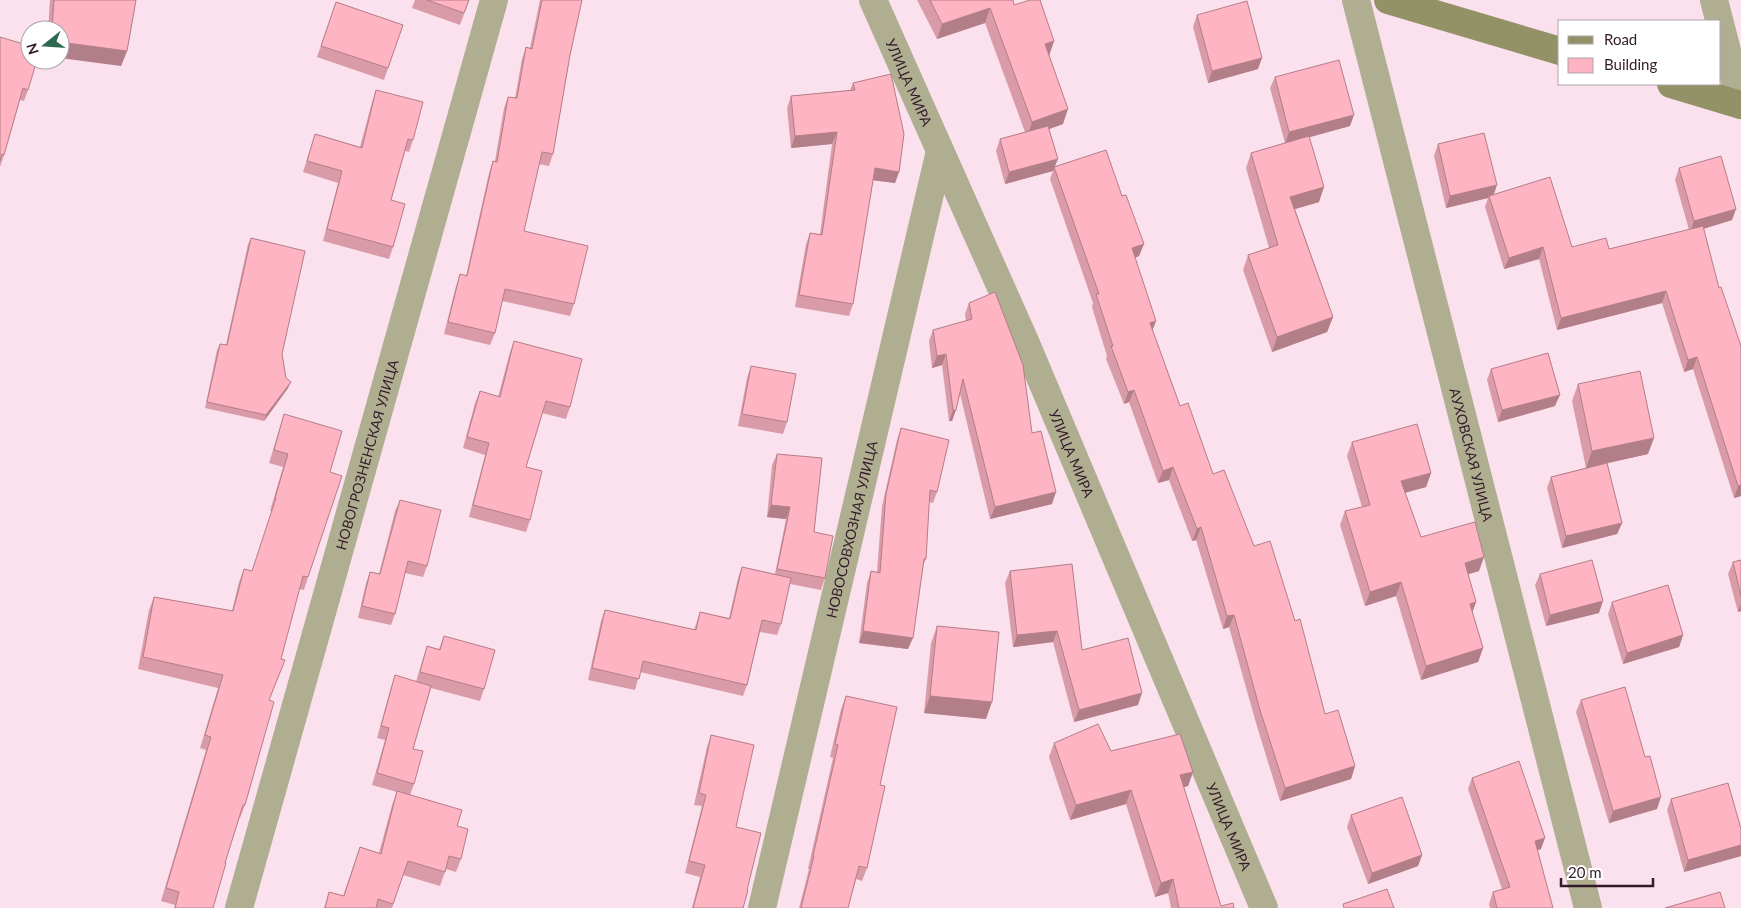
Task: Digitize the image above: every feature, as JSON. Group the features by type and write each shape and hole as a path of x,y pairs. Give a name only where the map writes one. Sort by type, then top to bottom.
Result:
{"main road":[{"path":"1388,0 1558,50"},
{"path":"1674,85 1741,105"}],"street":[{"name":"НОВОГРОЗНЕНСКАЯ УЛИЦА","path":"239,908 494,0"},
{"name":"УЛИЦА МИРА","path":"874,0 1024,339 1264,908"},
{"name":"АУХОВСКАЯ УЛИЦА","path":"1356,0 1588,908"},
{"path":"1714,0 1719,20"},
{"path":"1721,27 1741,105"},
{"name":"НОВОСОВХОЗНАЯ УЛИЦА","path":"762,908 940,151"}],"building":[{"path":"54,0 136,0 127,51 70,43 70,20 53,20"},
{"path":"427,0 469,0 464,13"},
{"path":"542,0 582,0 570,55 553,154 542,152 524,231 588,246 574,304 505,289 495,333 448,322 460,274 467,276 493,161 497,162 508,97 517,98 526,47 532,49"},
{"path":"930,0 1013,0 1014,5 1030,0 1040,0 1054,41 1045,44 1068,109 1032,122 990,8 942,24"},
{"path":"1247,1 1262,58 1212,71 1197,15"},
{"path":"336,2 403,25 388,68 321,46"},
{"path":"0,37 20,43 20,70 34,70 28,90 23,88 4,155 2,154 0,161"},
{"path":"1339,60 1354,115 1289,132 1275,77"},
{"path":"891,74 904,134 899,172 875,168 853,304 799,295 810,233 822,235 837,132 795,136 791,96 855,90 853,83"},
{"path":"376,90 423,102 413,140 408,139 391,200 405,204 393,247 327,229 342,171 307,161 315,134 362,148"},
{"path":"1048,126 1058,159 1009,172 1000,139"},
{"path":"1484,133 1497,185 1450,196 1438,144"},
{"path":"1309,136 1324,187 1290,197 1333,317 1277,337 1248,255 1278,245 1251,153"},
{"path":"1106,150 1122,196 1126,195 1144,244 1132,248 1156,321 1150,323 1180,406 1188,403 1213,474 1224,470 1254,546 1270,541 1295,621 1300,619 1325,714 1338,710 1355,766 1285,788 1260,710 1234,615 1227,616 1201,527 1197,529 1173,467 1163,471 1134,390 1128,392 1111,346 1113,346 1096,294 1099,294 1054,167"},
{"path":"1721,156 1736,209 1694,221 1679,168"},
{"path":"1550,177 1572,247 1606,238 1609,249 1703,226 1719,288 1721,287 1741,346 1741,485 1738,486 1697,357 1688,360 1666,291 1561,318 1543,247 1509,258 1489,196"},
{"path":"251,238 305,251 282,354 286,378 291,382 266,415 207,402 220,344 227,345"},
{"path":"995,292 1023,365 1032,433 1041,431 1056,492 995,507 963,379 956,410 953,410 946,354 937,356 933,330 972,319 969,303"},
{"path":"514,341 582,359 570,407 546,401 526,467 542,471 530,520 473,505 489,443 467,437 480,391 500,397"},
{"path":"1548,353 1560,395 1502,410 1491,369"},
{"path":"751,366 796,374 787,422 742,414"},
{"path":"1640,371 1654,438 1592,451 1578,384"},
{"path":"284,414 342,431 330,472 342,476 308,577 303,576 281,659 285,660 269,700 274,702 213,908 175,908 179,892 166,888 211,737 205,735 223,675 143,657 154,597 233,611 244,569 252,571 288,454 274,450"},
{"path":"1417,424 1431,473 1401,481 1421,537 1475,522 1484,557 1465,563 1476,602 1470,604 1483,648 1426,666 1401,582 1370,592 1345,511 1370,505 1352,442"},
{"path":"901,428 949,440 937,492 930,490 926,559 924,559 913,638 863,631 871,571 880,573 886,494"},
{"path":"777,454 822,458 814,532 833,536 825,578 777,569 790,507 771,505"},
{"path":"1607,463 1622,523 1566,536 1551,477"},
{"path":"400,500 441,510 427,566 408,561 395,614 362,606 370,572 380,574"},
{"path":"1592,560 1603,601 1550,615 1540,574"},
{"path":"1741,560 1741,596 1733,562"},
{"path":"1072,564 1082,650 1128,638 1142,693 1079,710 1057,631 1017,635 1010,571"},
{"path":"742,567 791,578 781,624 762,620 747,685 643,661 639,679 592,668 605,610 696,630 700,612 730,619"},
{"path":"1668,585 1683,635 1627,653 1612,602"},
{"path":"937,626 999,632 992,702 930,696"},
{"path":"444,636 495,650 484,689 420,672 427,646 440,650"},
{"path":"395,675 431,686 413,749 423,751 414,784 377,773 389,728 381,726"},
{"path":"1625,687 1645,757 1650,756 1661,797 1613,811 1581,700"},
{"path":"846,696 897,707 880,785 885,786 867,868 859,866 848,908 801,908 838,745 835,744"},
{"path":"1098,724 1111,751 1180,734 1193,772 1180,775 1221,906 1233,903 1234,908 1179,908 1173,879 1161,883 1131,790 1076,805 1054,743"},
{"path":"711,735 754,745 736,827 761,833 743,908 693,908 705,865 689,861 706,795 699,793"},
{"path":"1519,761 1545,838 1535,841 1553,908 1497,908 1493,892 1510,887 1472,778"},
{"path":"1728,783 1741,829 1741,845 1688,860 1671,799"},
{"path":"397,791 462,810 457,826 468,829 461,859 449,856 445,872 408,861 393,904 378,899 376,908 325,908 329,892 344,896 360,847 381,854"},
{"path":"1402,797 1422,855 1372,873 1351,815"},
{"path":"1387,889 1394,908 1344,908 1343,904"},
{"path":"1720,892 1725,908 1665,908"}]}
